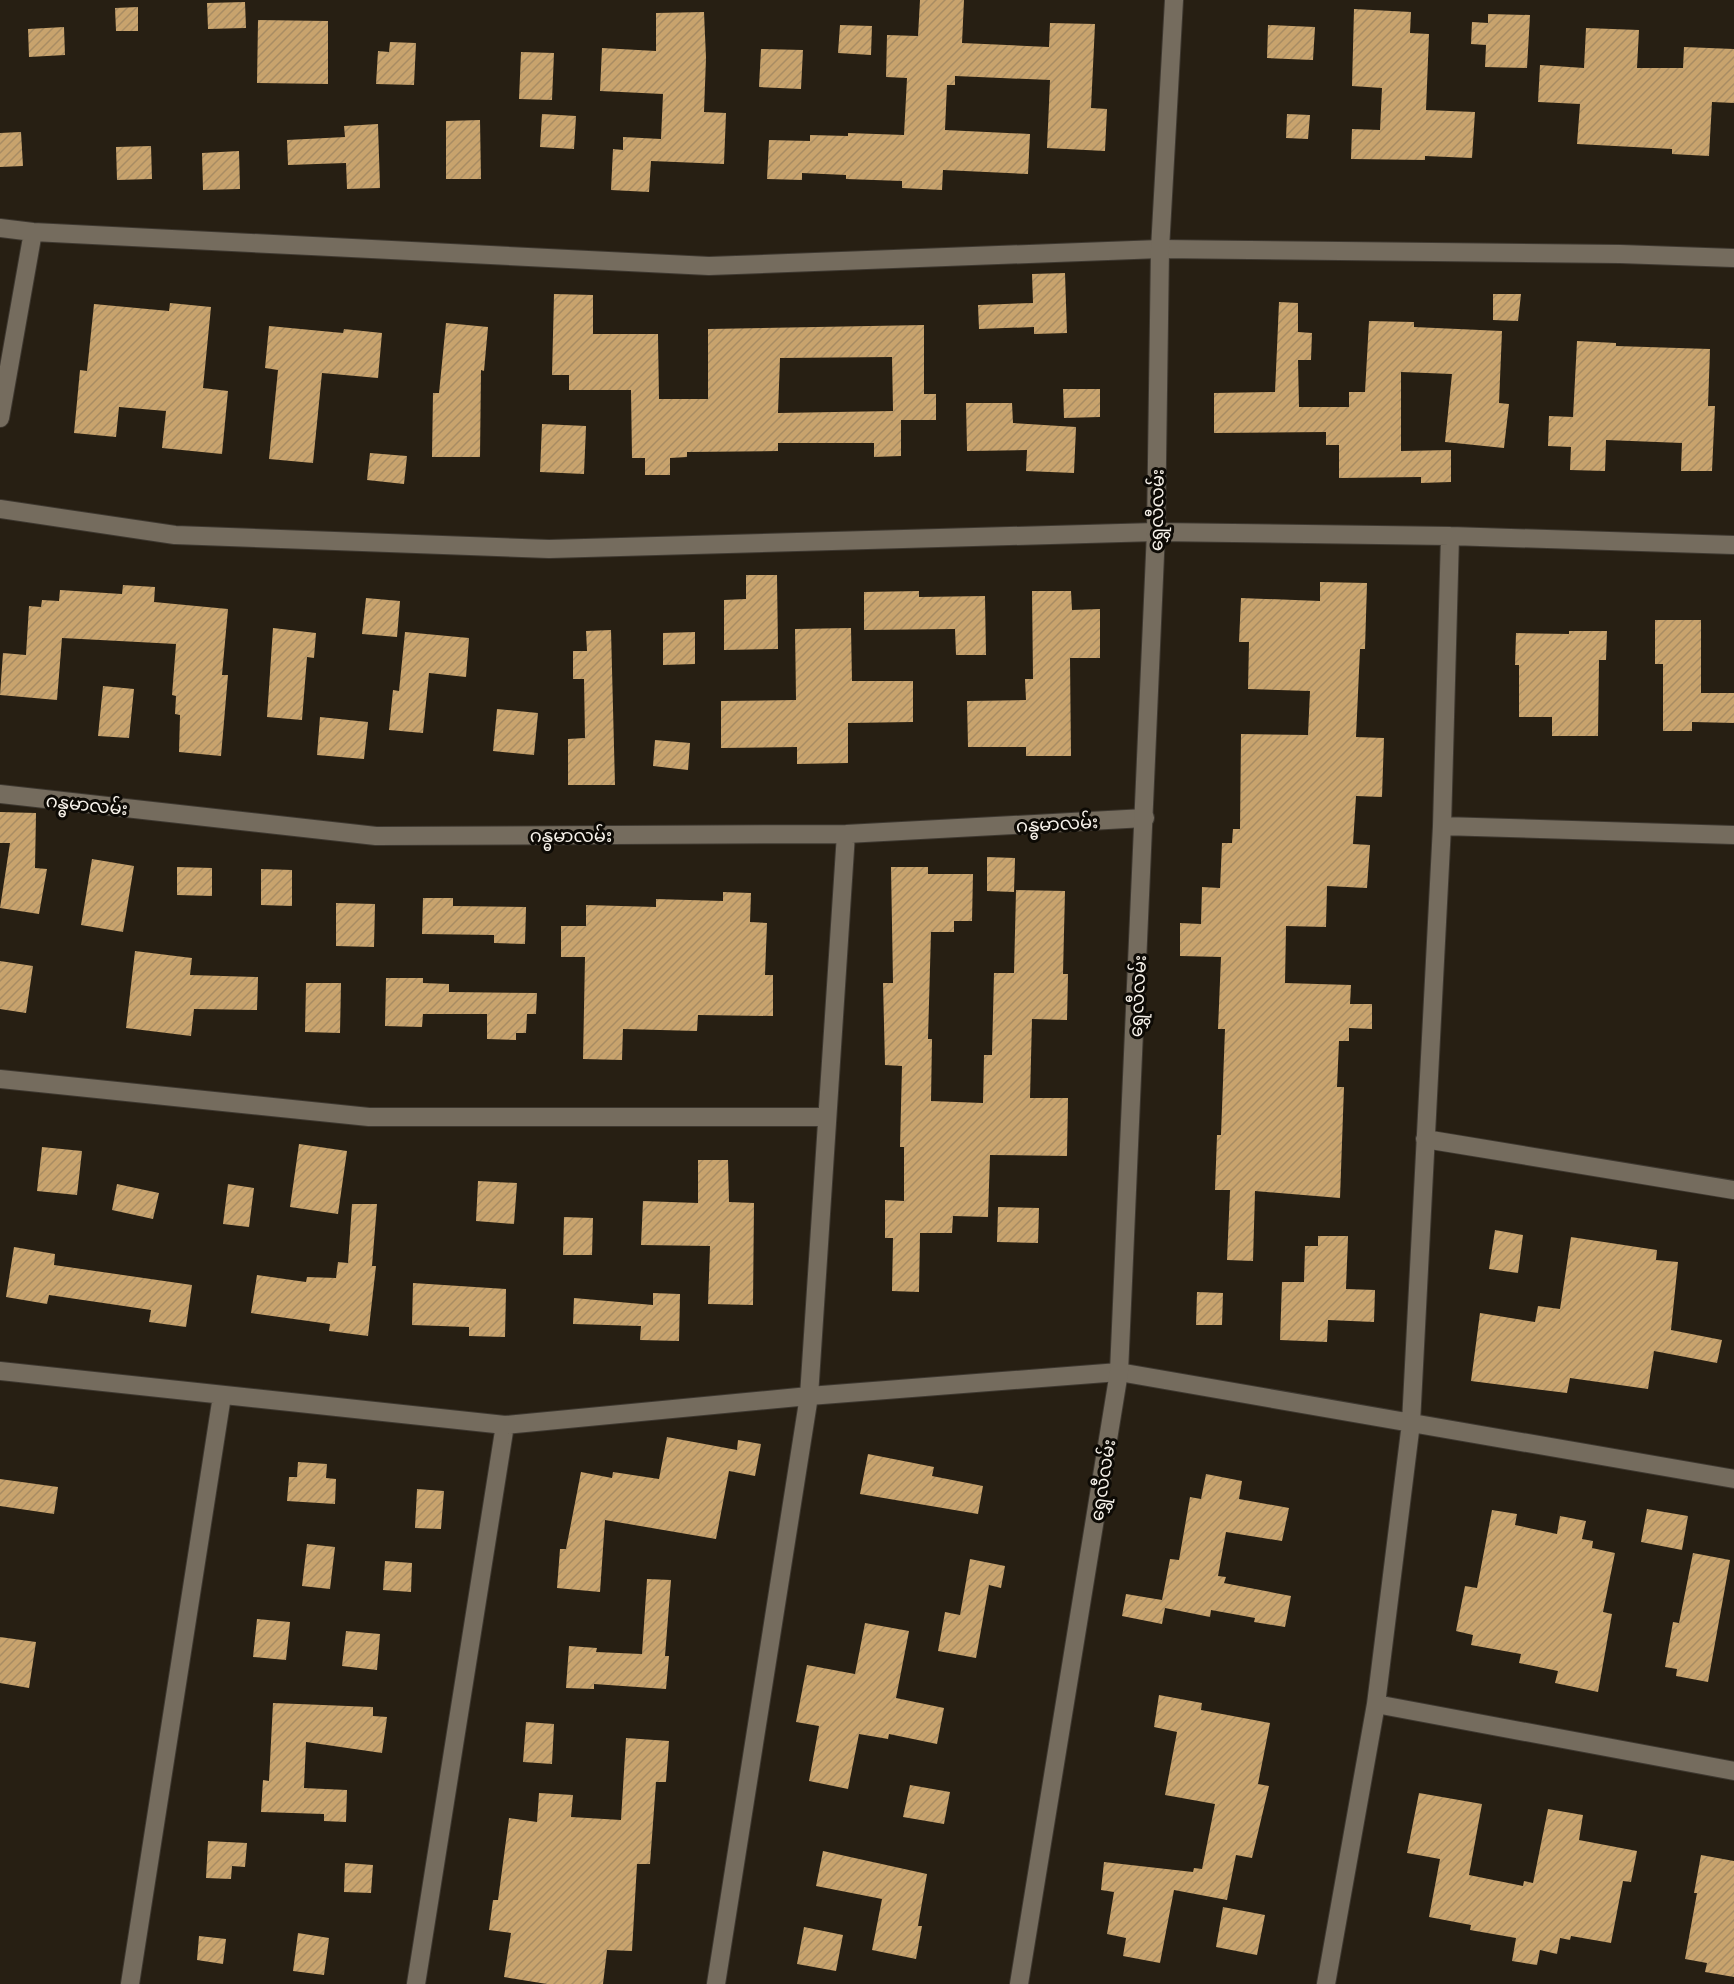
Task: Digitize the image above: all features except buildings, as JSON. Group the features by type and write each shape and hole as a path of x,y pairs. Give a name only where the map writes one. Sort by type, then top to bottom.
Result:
{"street":[{"name":"ရွှေလီလမ်း","path":"1019,1984 1119,1372 1156,532 1160,249 1174,0"},
{"path":"0,228 33,232 709,266 1160,249 1620,254 1734,258"},
{"path":"0,418 33,232"},
{"path":"0,509 175,535 549,549 1156,532 1450,536 1734,545"},
{"path":"1328,1984 1376,1704 1411,1423 1442,826 1450,536"},
{"name":"ဂန္ဓမာလမ်း","path":"0,794 376,836 846,834 1145,818"},
{"path":"1442,826 1734,835"},
{"path":"716,1984 809,1396 846,834"},
{"path":"0,1079 369,1117 827,1117"},
{"path":"1425,1139 1734,1190"},
{"path":"0,1371 506,1425 809,1396 1119,1372 1734,1479"},
{"path":"130,1984 222,1396"},
{"path":"416,1984 506,1425"},
{"path":"1376,1704 1734,1771"}]}
